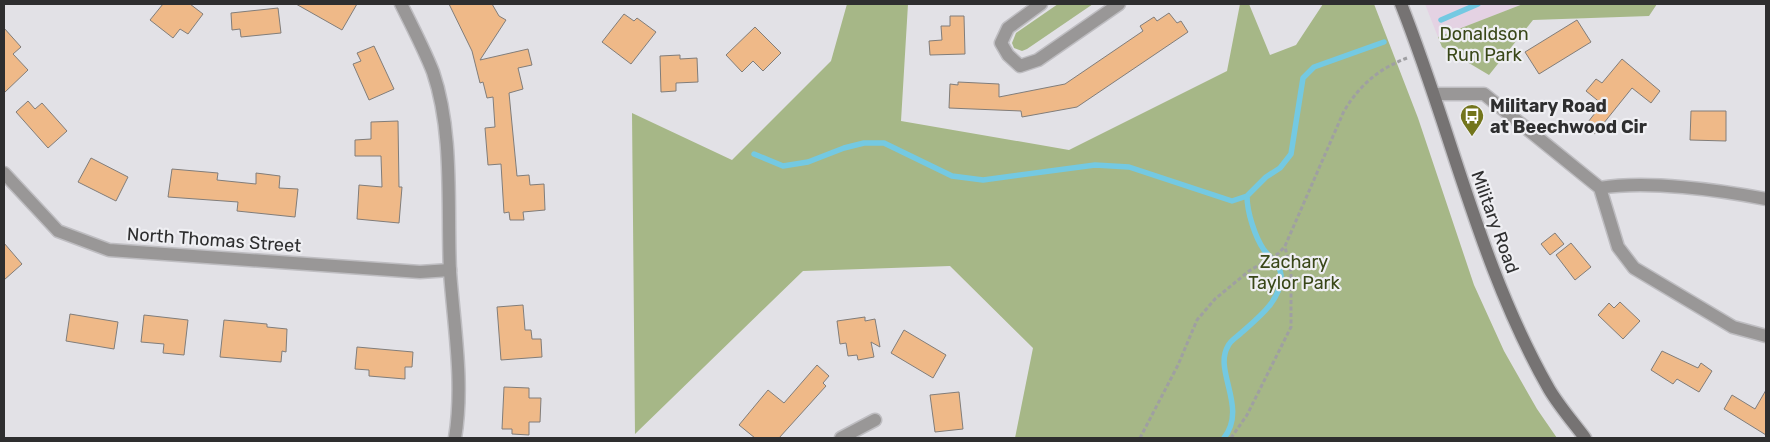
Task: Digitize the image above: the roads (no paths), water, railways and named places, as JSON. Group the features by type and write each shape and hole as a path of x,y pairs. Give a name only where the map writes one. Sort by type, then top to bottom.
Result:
{"main road":[{"name":"Military Road","path":"1401,4 1434,94 1484,248 1508,306 1550,390 1585,438"}],"street":[{"path":"400,4 433,74 443,122 449,184 450,270 457,377 458,405 455,438"},
{"path":"1040,4 1008,28 1002,44 1008,56 1020,66 1038,60 1119,4"},
{"path":"1434,94 1484,94 1600,188 1618,248 1634,268 1733,328 1766,336"},
{"name":"North Thomas Street","path":"4,173 58,231 109,250 420,272 450,270"},
{"path":"1600,188 1624,184 1737,194 1766,199"},
{"path":"841,438 875,420"}],"waterway":[{"path":"1441,20 1478,4"},
{"path":"754,154 783,166 808,162 844,148 864,143 884,143 952,176 983,180 1095,165 1129,167 1232,201 1247,196 1266,177 1280,168 1291,154 1303,78 1314,67 1384,42"},
{"path":"1224,438 1233,414 1224,367 1228,346 1268,308 1278,292 1281,275 1279,268 1261,245 1250,217 1247,196"}],"place":[{"name":"Military Road at Beechwood Cir","path":"1472,137"}],"park label":[{"name":"Donaldson Run Park","path":"1484,44"},
{"name":"Zachary Taylor Park","path":"1294,272"}]}
